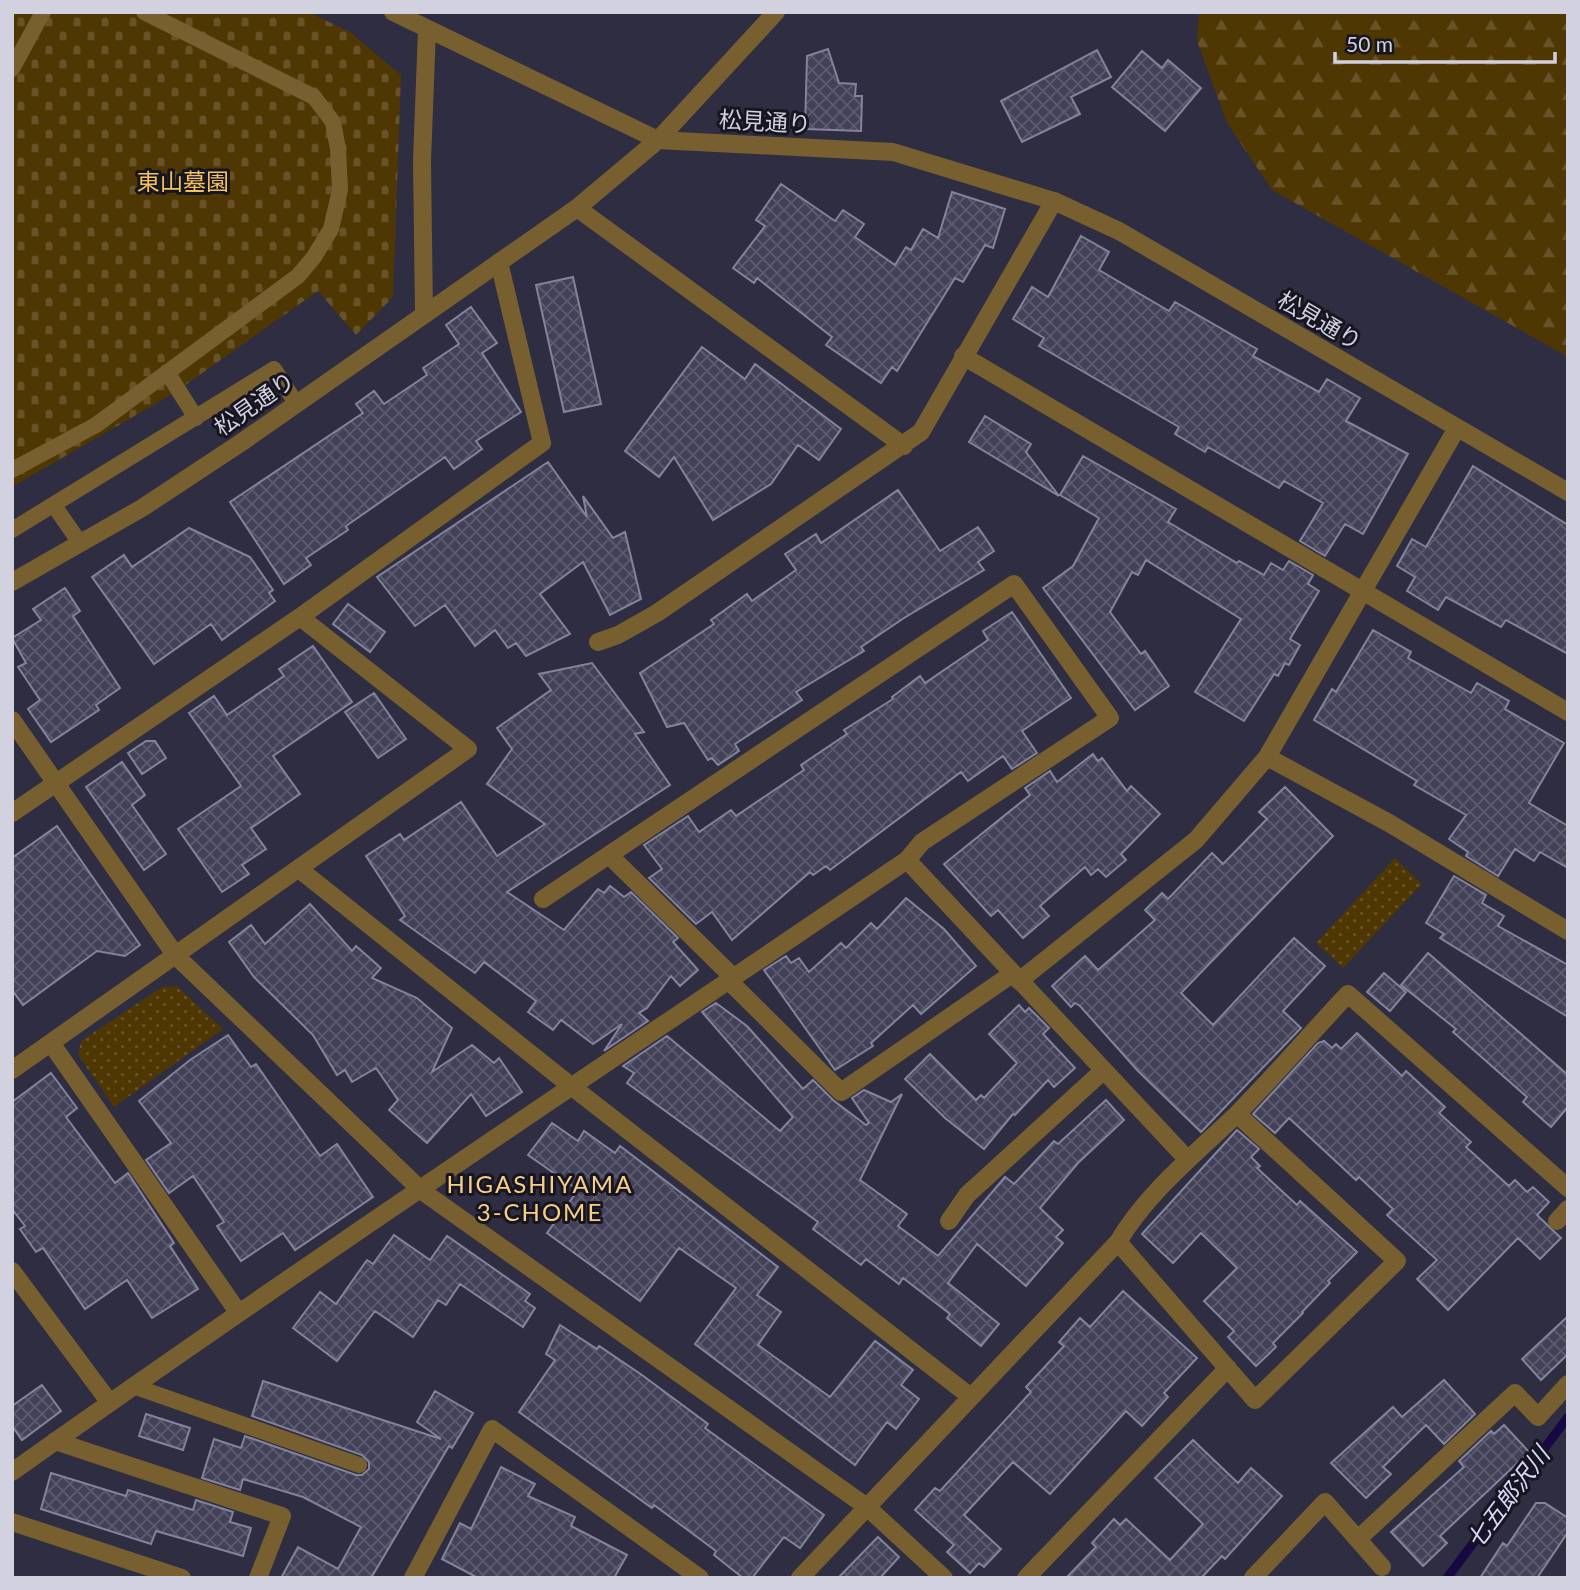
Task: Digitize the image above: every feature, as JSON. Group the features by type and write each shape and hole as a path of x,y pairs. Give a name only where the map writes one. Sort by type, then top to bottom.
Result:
{"street":[{"path":"393,12 658,140 772,14"},
{"path":"424,314 422,161 427,29"},
{"name":"松見通り","path":"12,582 142,508 296,403 577,208 658,140 893,152 1055,201 1119,231 1568,492"},
{"path":"598,642 618,635 657,613 921,432 1055,201"},
{"path":"577,208 904,446"},
{"path":"12,813 300,617 542,443 499,262"},
{"path":"963,356 1568,712"},
{"path":"610,856 841,1092 1016,978 1196,840 1267,757 1457,428"},
{"path":"12,1472 238,1311 422,1191 571,1086 907,860 922,842 1111,718 1014,584 543,900"},
{"path":"12,1070 468,749 300,617"},
{"path":"12,720 176,956 422,1191 867,1507 944,1578"},
{"path":"1267,757 1389,823 1568,931"},
{"path":"907,860 1188,1160"},
{"path":"299,869 571,1086 971,1397"},
{"path":"800,1578 1118,1242 1128,1225 1188,1160 1237,1114 1348,994 1568,1188"},
{"path":"51,1043 238,1311"},
{"path":"949,1222 967,1195 1104,1070"},
{"path":"1118,1242 1255,1400 1397,1261 1237,1114"},
{"path":"12,1271 110,1402"},
{"path":"1026,1578 1228,1368"},
{"path":"1358,1539 1515,1393 1538,1417 1568,1384"},
{"path":"415,1577 492,1429 700,1578"},
{"path":"55,1441 282,1516 258,1578"},
{"path":"1253,1578 1325,1502 1382,1567"},
{"path":"12,1522 176,1577"}],"lane":[{"path":"12,69 43,12"},
{"path":"12,470 96,425 298,276 314,257 331,229 340,190 338,149 333,122 314,97 144,12"},
{"path":"12,530 55,507 274,369 296,403"},
{"path":"167,372 196,418"},
{"path":"55,507 80,543"},
{"path":"133,1386 359,1465"}],"green space":[{"name":"東山墓園","path":"12,12 308,12 350,32 401,75 393,297 356,335 318,291 174,393 12,487"},
{"path":"1199,12 1568,12 1568,357 1272,190 1227,123 1197,41"},
{"path":"1395,858 1422,884 1343,968 1316,943"},
{"path":"177,986 223,1029 114,1107 78,1055 81,1041 162,987"}],"building":[{"path":"828,49 839,83 856,84 855,96 862,96 861,131 805,129 807,56"},
{"path":"1097,50 1111,77 1071,97 1080,114 1022,142 1001,101"},
{"path":"1142,51 1162,68 1168,60 1201,88 1165,131 1112,87"},
{"path":"781,184 835,221 843,210 864,224 855,237 895,265 906,247 911,250 923,229 938,238 952,192 1005,209 993,248 985,245 963,282 955,278 897,371 892,367 881,383 826,345 832,337 757,278 754,283 733,268 765,226 756,220"},
{"path":"1081,236 1109,252 1099,270 1169,311 1175,302 1257,349 1253,356 1319,392 1327,379 1360,398 1346,421 1408,454 1363,534 1345,524 1325,556 1300,541 1323,503 1284,481 1279,488 1208,447 1205,452 1175,434 1179,427 1039,346 1044,338 1013,319 1032,287 1048,297"},
{"path":"573,277 601,404 564,412 536,285"},
{"path":"471,307 497,343 482,353 521,412 476,441 482,449 454,469 445,457 346,526 348,530 306,558 311,565 284,584 230,502 363,413 356,404 374,391 384,404 427,375 423,368 459,344 446,325"},
{"path":"702,347 745,379 755,364 841,429 819,460 798,445 771,484 713,520 674,457 659,477 625,451"},
{"path":"985,416 1031,444 1026,452 1059,496 969,442"},
{"path":"1083,456 1176,509 1168,522 1237,563 1239,561 1264,575 1271,563 1283,570 1289,561 1313,575 1308,584 1319,591 1290,639 1300,645 1289,665 1285,663 1278,676 1274,674 1244,721 1195,692 1241,619 1146,560 1138,575 1132,572 1110,612 1141,654 1145,651 1169,686 1135,710 1043,588 1073,566 1099,518 1060,495"},
{"path":"548,462 587,517 583,496 613,538 625,532 641,599 610,615 583,562 540,594 570,634 526,656 516,643 508,648 495,630 475,646 445,605 415,626 377,577"},
{"path":"1473,466 1568,525 1568,654 1506,620 1501,627 1446,597 1438,610 1407,591 1415,577 1397,566 1412,539 1426,547"},
{"path":"898,490 940,551 978,527 994,551 978,562 984,570 904,618 861,647 864,651 796,692 802,700 735,744 739,751 718,765 712,758 708,760 684,723 667,727 640,673 714,624 711,620 747,594 752,601 796,570 785,554 816,534 821,543"},
{"path":"189,528 250,557 273,590 269,593 275,601 222,640 211,624 154,664 92,577 124,555 132,567"},
{"path":"65,588 80,611 73,616 120,688 96,705 99,710 51,742 28,709 40,700 18,667 26,663 12,638 41,620 33,609"},
{"path":"348,604 385,632 370,652 333,624"},
{"path":"1012,612 1071,698 1022,731 1037,753 1012,769 1003,756 968,781 961,772 830,870 826,866 813,875 810,872 732,940 712,912 696,924 649,878 662,869 644,845 688,816 699,832 731,810 736,816 804,770 801,765 847,734 844,730 893,699 892,697 920,676 925,683 988,640 983,631"},
{"path":"1373,630 1411,652 1408,658 1471,693 1477,683 1509,701 1505,709 1564,743 1529,803 1568,826 1568,868 1540,852 1534,861 1515,849 1498,876 1466,856 1468,852 1449,839 1466,815 1414,785 1417,781 1314,720 1332,689 1336,692"},
{"path":"313,646 352,702 273,756 300,794 251,828 266,849 242,865 249,874 222,892 178,829 241,786 189,713 214,696 227,715 284,676 279,669"},
{"path":"592,663 644,732 635,734 670,785 507,892 564,930 598,889 604,893 610,886 624,897 631,892 678,938 673,942 698,970 680,986 671,976 647,1008 639,1013 648,1021 604,1051 622,1024 593,1044 561,1020 553,1030 528,1012 536,1001 484,962 475,973 400,920 405,916 366,856 400,834 404,840 461,802 497,856 545,824 487,784 512,749 497,728 551,690 539,674"},
{"path":"374,693 406,739 378,758 345,712"},
{"path":"146,741 155,741 166,758 142,774 128,753"},
{"path":"1093,754 1098,761 1102,758 1127,791 1131,786 1160,814 1121,854 1126,860 1106,877 1098,869 1091,875 1085,867 1040,906 1049,916 1023,938 998,910 991,916 944,864 1030,795 1025,788 1050,771 1057,782"},
{"path":"122,762 145,795 132,805 166,854 144,870 86,787"},
{"path":"1285,787 1333,836 1181,993 1213,1025 1294,938 1325,966 1283,1011 1301,1028 1201,1132 1138,1071 1080,1006 1075,1003 1071,1007 1052,986 1085,956 1098,970 1155,920 1145,910 1162,893 1168,899 1212,853 1223,864 1267,819 1259,812"},
{"path":"57,826 140,945 125,956 97,951 23,1005 12,990 12,858"},
{"path":"1454,876 1486,895 1482,903 1504,916 1498,926 1568,965 1568,1017 1440,938 1444,934 1426,923"},
{"path":"906,898 944,929 976,966 921,1014 913,1005 871,1043 873,1046 835,1070 764,970 786,956 791,963 799,958 809,972 841,943 846,948 871,923 877,929"},
{"path":"310,904 352,951 356,946 381,968 372,978 417,998 452,1028 432,1072 472,1045 494,1063 499,1058 522,1092 486,1116 471,1094 427,1143 389,1110 398,1100 376,1068 352,1082 345,1070 337,1075 313,1035 254,977 229,942 251,925 265,944"},
{"path":"1428,953 1568,1075 1568,1107 1551,1127 1523,1102 1527,1097 1453,1032 1456,1029 1401,985"},
{"path":"1384,973 1406,992 1390,1011 1367,992"},
{"path":"716,1003 747,1026 803,1089 813,1080 833,1100 866,1125 869,1123 852,1098 864,1090 891,1102 902,1094 860,1180 907,1214 898,1226 938,1256 1005,1177 1014,1184 1054,1141 1058,1144 1106,1100 1124,1120 1078,1163 1040,1208 1063,1230 1056,1237 1063,1243 1026,1286 977,1244 948,1283 999,1324 981,1346 947,1318 950,1314 903,1278 899,1284 866,1259 861,1265 813,1229 818,1222 627,1083 634,1073 623,1066 667,1036 780,1131 793,1117 702,1012"},
{"path":"1019,1005 1025,1012 1029,1008 1049,1028 1043,1034 1075,1068 1054,1087 1048,1080 1015,1115 1013,1114 984,1149 945,1118 905,1079 930,1054 976,1100 981,1095 984,1098 1017,1063 989,1034"},
{"path":"1357,1033 1402,1076 1406,1071 1445,1107 1439,1113 1471,1142 1466,1147 1509,1186 1515,1180 1527,1192 1533,1187 1549,1202 1537,1215 1561,1238 1540,1259 1518,1238 1448,1310 1417,1279 1437,1260 1387,1215 1393,1209 1359,1177 1356,1180 1289,1118 1275,1133 1253,1114 1318,1043 1324,1041 1332,1048 1336,1044 1341,1049"},
{"path":"228,1035 251,1067 256,1064 320,1156 337,1144 373,1197 295,1250 283,1233 241,1261 217,1226 224,1222 193,1176 169,1193 146,1160 171,1143 139,1101 190,1060"},
{"path":"51,1073 77,1108 66,1117 115,1183 128,1173 174,1243 170,1246 198,1289 152,1318 127,1280 85,1309 43,1248 36,1252 20,1229 25,1226 12,1209 12,1102"},
{"path":"552,1123 578,1141 584,1131 615,1153 620,1146 778,1267 757,1295 781,1312 758,1345 830,1397 875,1341 913,1370 901,1385 919,1399 896,1429 887,1422 855,1465 695,1344 736,1288 679,1248 640,1301 547,1233 578,1190 528,1155"},
{"path":"1237,1130 1259,1149 1251,1157 1260,1166 1257,1168 1297,1205 1300,1201 1357,1252 1273,1343 1276,1347 1256,1366 1228,1337 1234,1331 1204,1301 1237,1268 1201,1233 1173,1263 1142,1234"},
{"path":"394,1235 430,1260 447,1236 530,1294 525,1301 535,1308 523,1327 460,1284 446,1305 438,1300 413,1337 375,1311 337,1361 293,1328 320,1292 336,1304 367,1260 373,1264"},
{"path":"1123,1291 1197,1358 1164,1393 1168,1397 1142,1426 1126,1411 1050,1494 1013,1462 964,1515 1001,1549 984,1567 979,1563 970,1573 947,1552 954,1545 915,1510 935,1488 940,1491 1031,1392 1026,1387 1064,1346 1059,1342 1080,1318 1090,1327"},
{"path":"1568,1316 1568,1354 1541,1380 1522,1359"},
{"path":"560,1325 597,1349 599,1346 642,1375 708,1424 705,1428 824,1515 800,1548 784,1537 752,1578 743,1578 714,1555 716,1551 654,1505 652,1508 519,1412 555,1360 546,1354"},
{"path":"1444,1380 1475,1414 1444,1444 1426,1425 1383,1467 1391,1474 1366,1498 1331,1463 1393,1407 1402,1417"},
{"path":"263,1381 441,1439 417,1422 435,1391 473,1413 452,1448 449,1446 371,1578 281,1578 298,1547 338,1569 361,1527 303,1497 243,1479 240,1490 202,1478 214,1439 241,1448 245,1436 356,1475 362,1475 369,1469 369,1462 362,1455 252,1416"},
{"path":"42,1385 61,1411 22,1440 12,1426 12,1406"},
{"path":"146,1414 190,1428 183,1450 139,1436"},
{"path":"1504,1425 1529,1452 1440,1536 1447,1543 1423,1566 1391,1532 1464,1467 1459,1461 1491,1431 1494,1434"},
{"path":"1193,1440 1238,1483 1251,1468 1282,1496 1225,1559 1222,1556 1201,1578 1066,1578 1096,1547 1092,1543 1114,1519 1120,1525 1126,1519 1170,1560 1203,1524 1155,1478"},
{"path":"501,1467 535,1484 528,1496 575,1517 571,1526 627,1555 614,1578 478,1578 442,1559 460,1523 471,1529"},
{"path":"51,1473 126,1496 128,1490 193,1510 196,1500 233,1512 230,1522 251,1528 243,1556 156,1531 151,1544 41,1509"},
{"path":"1536,1503 1545,1503 1568,1518 1568,1532 1537,1578 1480,1578 1503,1543 1507,1546"},
{"path":"878,1537 899,1557 880,1578 838,1578"}],"waterway":[{"name":"七五郎沢川","path":"1447,1578 1568,1417"}],"district":[{"name":"HIGASHIYAMA 3-CHOME","path":"540,1197"}]}
